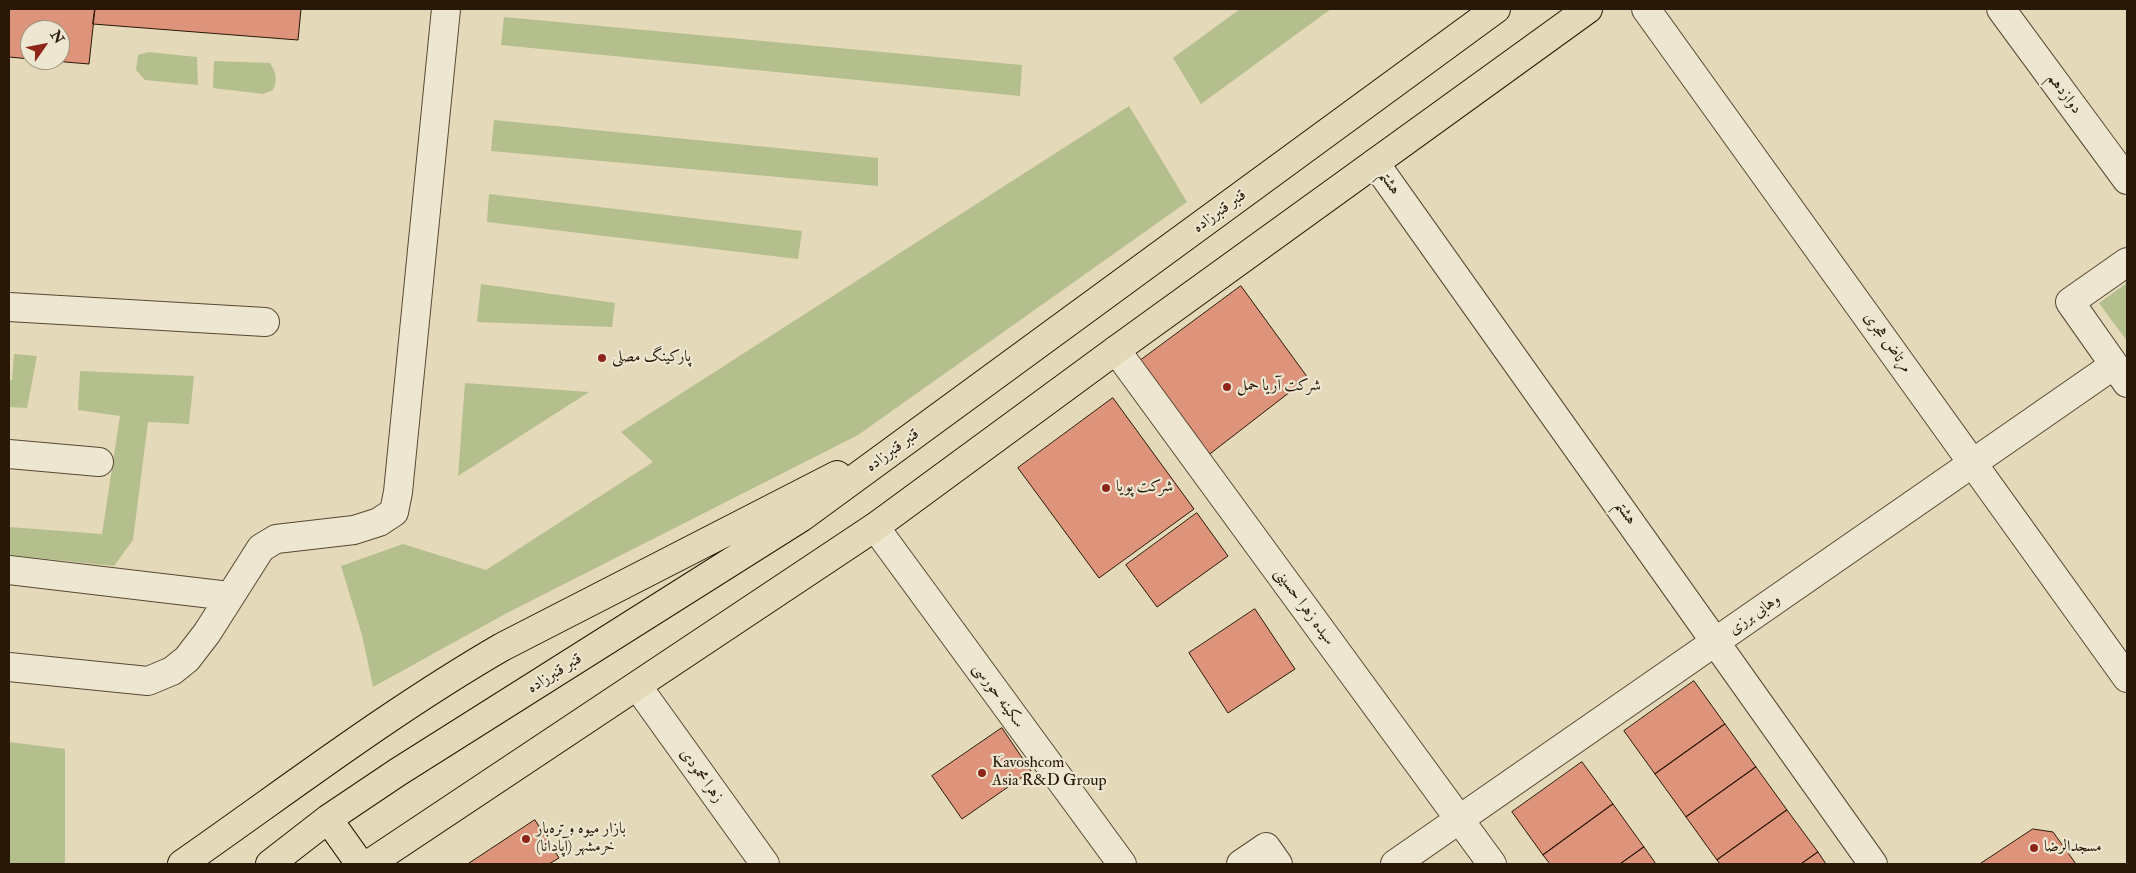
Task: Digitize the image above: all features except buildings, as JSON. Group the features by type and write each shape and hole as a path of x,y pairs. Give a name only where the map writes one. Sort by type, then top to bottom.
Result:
{"main road":[{"name":"قنبر قنبرزاده","path":"283,860 328,819 398,772 802,517 1496,9"},
{"path":"369,864 638,688 875,527 1116,350 1588,9"},
{"path":"182,864 335,754 455,674 502,647 920,432"},
{"path":"328,819 360,864"}],"street":[{"path":"9,667 148,681 172,671 187,659 207,633 261,548 276,539 354,530 378,522 394,512 398,492 446,9"},
{"name":"مرتاض هجری","path":"1646,9 2127,678"},
{"name":"دوازدهم","path":"2001,9 2127,180"},
{"name":"هشتم","path":"1375,163 1873,864"},
{"path":"2121,374 2070,302 2127,262"},
{"path":"9,307 265,322"},
{"name":"سیده زهرا حسینی","path":"1116,350 1492,864"},
{"name":"وهابی برزی","path":"1395,864 1973,464 2121,374"},
{"path":"9,454 99,462"},
{"name":"سکینه حورسی","path":"875,527 1122,864"},
{"path":"9,570 229,596"},
{"name":"زهرا محمودی","path":"638,688 764,864"},
{"path":"1241,864 1266,847 1278,864"}],"green space":[{"path":"1240,9 1331,9 1201,104 1173,58"},
{"path":"504,17 1022,65 1020,96 501,45"},
{"path":"149,52 197,57 198,85 145,80 136,70 138,55"},
{"path":"214,61 270,63 276,76 273,90 263,94 213,88"},
{"path":"1129,106 1187,202 858,435 507,613 373,687 362,635 341,566 403,544 486,570 653,462 621,432"},
{"path":"494,120 878,158 878,186 491,151"},
{"path":"489,194 802,231 798,259 487,222"},
{"path":"2127,283 2127,341 2099,303"},
{"path":"481,284 615,303 612,327 477,322"},
{"path":"14,354 37,356 27,408 9,407 9,380 12,380"},
{"path":"80,371 194,376 189,424 148,422 133,540 114,566 9,555 9,527 102,534 120,416 78,410"},
{"path":"465,383 589,392 458,476"},
{"path":"9,742 65,749 65,864 9,864"}],"place":[{"name":"پارکینگ مصلی","path":"602,358"},
{"name":"شرکت آریا حمل","path":"1227,387"},
{"name":"شرکت پویا","path":"1106,488"},
{"name":"Kavoshcom Asia R&D Group","path":"982,773"},
{"name":"بازار میوه و تره‌بار خرمشهر (آپادانا)","path":"526,839"},
{"name":"مسجدالرضا","path":"2034,848"}]}
